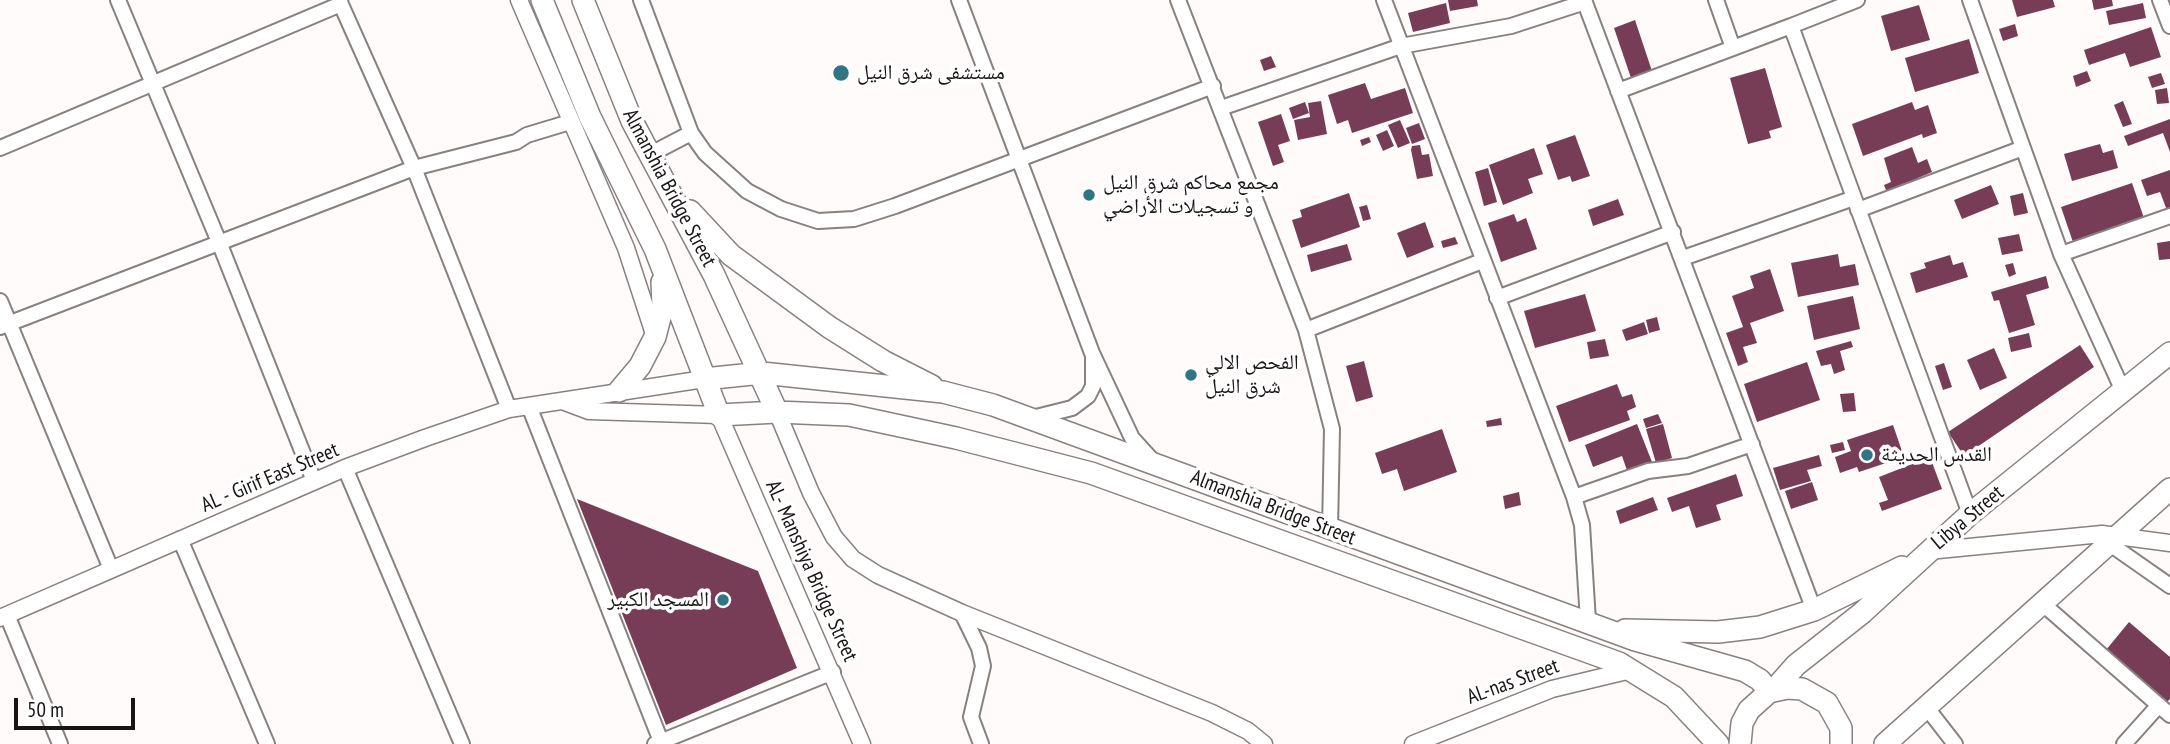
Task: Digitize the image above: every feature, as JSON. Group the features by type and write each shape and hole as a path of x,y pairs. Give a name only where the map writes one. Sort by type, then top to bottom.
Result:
{"main road":[{"name":"Almanshia Bridge Street","path":"542,0 590,117 655,249 719,415 824,412 873,419 1091,473 1326,560 1573,645 1631,670 1674,697 1718,744"},
{"name":"Almanshia Bridge Street","path":"583,0 649,155 715,275 762,373 777,412"},
{"path":"660,176 731,255 872,355 943,392"},
{"path":"619,391 640,366 655,338 663,306 662,279 655,249"},
{"name":"Libya Street","path":"1740,744 1742,723 1749,710 1771,692 1796,665 1874,603 1970,514 2170,353"},
{"name":"Almanshia Bridge Street","path":"704,379 762,373 943,392 1032,418 1330,530 1664,650 1745,671 1760,680 1771,692"},
{"path":"1885,744 2170,489"},
{"path":"1614,630 1737,631 1776,624 1814,610 1924,555"},
{"path":"1771,692 1802,689 1821,698 1836,715 1842,744"}],"street":[{"path":"118,0 219,242 314,481"},
{"path":"519,0 626,248 655,338"},
{"path":"641,0 691,133 705,153 747,191 780,209 818,221 854,219 1020,160 1213,86"},
{"path":"959,0 1093,354 1132,438 1156,465"},
{"path":"1178,0 1306,330 1332,429 1330,530"},
{"path":"1384,0 1574,497 1582,525 1588,621"},
{"path":"1716,0 1734,48"},
{"path":"1618,91 1857,0"},
{"path":"1970,0 2062,254 2123,391"},
{"path":"2160,0 2170,26"},
{"path":"1221,108 1401,46 1511,26 1584,1 1814,610"},
{"path":"0,148 340,2 414,167 509,409"},
{"path":"1791,26 1970,514"},
{"path":"4,326 414,167 516,142 527,135 570,122"},
{"path":"649,155 691,133"},
{"path":"1683,258 2023,148"},
{"path":"2062,254 2170,216"},
{"path":"1497,298 1673,232"},
{"path":"1306,330 1482,261"},
{"path":"0,301 4,326 111,569"},
{"path":"1032,418 1072,408 1088,396 1093,386 1093,354"},
{"name":"AL - Girif East Street","path":"3,616 345,468 509,409 704,379"},
{"path":"565,402 589,411 719,415"},
{"path":"530,406 659,743 833,672"},
{"path":"777,412 811,493 834,537 853,559 878,575 962,613 1212,713 1248,732 1264,744"},
{"name":"AL- Manshiya Bridge Street","path":"719,415 833,672 862,744"},
{"path":"1574,497 1648,471 1688,466 1752,444"},
{"path":"345,468 462,744"},
{"path":"1924,555 2083,536 2170,543"},
{"path":"180,539 267,744"},
{"path":"2114,540 2170,586"},
{"path":"2043,604 2164,710 2124,744"},
{"path":"962,613 979,648 983,666 971,717 981,744"},
{"path":"3,616 60,744"},
{"name":"AL-nas Street","path":"1413,744 1552,690 1631,670"},
{"path":"1927,708 1955,744"}],"building":[{"path":"1448,0 1477,0 1478,6 1450,11"},
{"path":"2012,0 2053,0 2055,7 2017,17"},
{"path":"2092,0 2112,0 2113,6 2094,10"},
{"path":"1446,3 1450,23 1413,32 1408,13"},
{"path":"2143,3 2146,18 2109,25 2106,11"},
{"path":"1919,5 1930,40 1891,51 1881,16"},
{"path":"1635,20 1652,71 1631,78 1614,28"},
{"path":"2015,24 2018,36 2003,41 1999,29"},
{"path":"2151,27 2161,57 2130,67 2125,53 2089,65 2084,50"},
{"path":"1969,39 1979,73 1915,92 1905,58"},
{"path":"1271,56 1276,67 1264,71 1260,60"},
{"path":"1765,68 1782,127 1769,131 1771,138 1748,144 1730,78"},
{"path":"2087,71 2091,81 2076,87 2073,76"},
{"path":"2161,73 2165,84 2152,88 2148,77"},
{"path":"1365,83 1371,99 1405,88 1413,113 1352,133 1348,120 1337,124 1328,95"},
{"path":"2167,88 2169,103 2157,104 2155,90"},
{"path":"1321,101 1327,134 1298,140 1294,120 1310,117 1308,103"},
{"path":"2123,101 2132,124 2123,127 2114,105"},
{"path":"1305,102 1309,113 1293,119 1289,108"},
{"path":"1912,102 1915,110 1928,105 1937,133 1923,138 1922,134 1863,156 1852,124"},
{"path":"1281,114 1290,141 1278,145 1284,162 1273,166 1258,122"},
{"path":"2170,119 2170,152 2163,133 2128,146 2124,136"},
{"path":"1400,120 1410,143 1398,148 1388,125"},
{"path":"1419,123 1425,139 1412,144 1406,128"},
{"path":"1387,130 1394,146 1383,151 1376,135"},
{"path":"1575,135 1590,176 1572,182 1570,176 1558,180 1546,145"},
{"path":"1369,137 1371,142 1362,146 1360,140"},
{"path":"2100,144 2103,153 2113,150 2118,168 2072,181 2064,154"},
{"path":"1420,145 1422,155 1429,154 1433,176 1417,179 1411,150 1412,146"},
{"path":"1912,147 1918,163 1927,159 1932,172 1918,178 1923,190 1891,203 1884,185 1891,182 1884,158"},
{"path":"1534,148 1543,174 1528,179 1533,193 1503,205 1489,165"},
{"path":"1488,168 1497,202 1484,206 1475,172"},
{"path":"2170,170 2168,213 2160,192 2147,196 2141,180"},
{"path":"2132,183 2146,224 2075,248 2061,207"},
{"path":"1991,185 1999,204 1962,219 1954,200"},
{"path":"1349,193 1360,227 1301,248 1292,220 1302,217 1300,210"},
{"path":"2023,193 2028,213 2014,216 2010,196"},
{"path":"1618,199 1624,215 1593,226 1588,210"},
{"path":"1367,205 1371,219 1363,221 1359,207"},
{"path":"1514,214 1517,222 1526,218 1537,249 1501,262 1488,223"},
{"path":"1425,222 1434,247 1407,258 1397,233"},
{"path":"2019,234 2023,251 2002,255 1998,238"},
{"path":"1455,237 1458,244 1443,248 1441,241"},
{"path":"2170,241 2170,259 2159,260 2157,243"},
{"path":"1347,244 1352,260 1311,272 1307,255"},
{"path":"1838,254 1840,267 1855,264 1859,285 1798,297 1791,263"},
{"path":"1950,255 1953,265 1963,262 1968,277 1916,293 1910,273 1926,268 1924,263"},
{"path":"2013,263 2016,274 2009,277 2005,265"},
{"path":"1770,269 1784,311 1750,323 1757,343 1743,347 1748,362 1738,366 1726,333 1743,327 1732,296 1754,288 1750,276"},
{"path":"2046,276 2049,288 2026,295 2035,325 2009,333 1999,300 1994,301 1991,292"},
{"path":"1585,294 1596,331 1535,348 1524,311"},
{"path":"1853,296 1860,329 1814,340 1807,306"},
{"path":"1657,317 1660,330 1649,333 1646,320"},
{"path":"1644,322 1648,334 1626,341 1622,330"},
{"path":"2029,333 2032,347 2011,352 2008,338"},
{"path":"1605,339 1609,356 1590,359 1587,342"},
{"path":"1851,341 1853,347 1840,351 1845,370 1834,374 1831,364 1821,366 1816,351"},
{"path":"2080,345 2094,367 1964,456 1948,432"},
{"path":"1994,348 2007,378 1980,390 1967,360"},
{"path":"1364,361 1373,397 1356,402 1346,366"},
{"path":"1807,362 1820,400 1757,422 1744,384"},
{"path":"1944,363 1952,387 1943,390 1935,366"},
{"path":"1617,384 1622,397 1632,394 1636,407 1627,411 1630,420 1569,442 1556,406"},
{"path":"1854,393 1856,411 1843,412 1840,394"},
{"path":"1658,414 1662,423 1646,428 1643,419"},
{"path":"1501,418 1502,425 1487,427 1486,421"},
{"path":"1637,424 1654,467 1629,476 1622,456 1593,467 1585,445"},
{"path":"1663,424 1672,458 1656,463 1646,429"},
{"path":"1893,425 1904,457 1859,472 1857,467 1840,473 1835,457 1851,451 1847,440"},
{"path":"1442,429 1457,472 1404,491 1397,469 1382,474 1375,453"},
{"path":"1843,442 1845,450 1832,453 1830,445"},
{"path":"1819,455 1822,466 1807,470 1811,481 1780,490 1773,468"},
{"path":"1930,457 1942,489 1882,511 1879,503 1888,500 1879,477"},
{"path":"1736,474 1743,496 1716,505 1721,520 1696,528 1689,506 1672,512 1667,498"},
{"path":"1812,482 1818,500 1791,509 1785,491"},
{"path":"1519,492 1521,505 1505,509 1503,496"},
{"path":"1653,497 1658,510 1620,524 1616,511"},
{"path":"577,499 758,571 797,668 666,725"},
{"path":"2129,622 2170,657 2170,699 2167,702 2106,650"}],"place":[{"name":"مستشفى شرق النيل","path":"841,73"},
{"name":"مجمع محاكم شرق النيل و تسجيلات الأراضي","path":"1089,195"},
{"name":"الفحص الالي شرق النيل","path":"1191,375"},
{"name":"القدس الحديثة","path":"1867,455"},
{"name":"المسجد الكبير","path":"723,600"}]}
